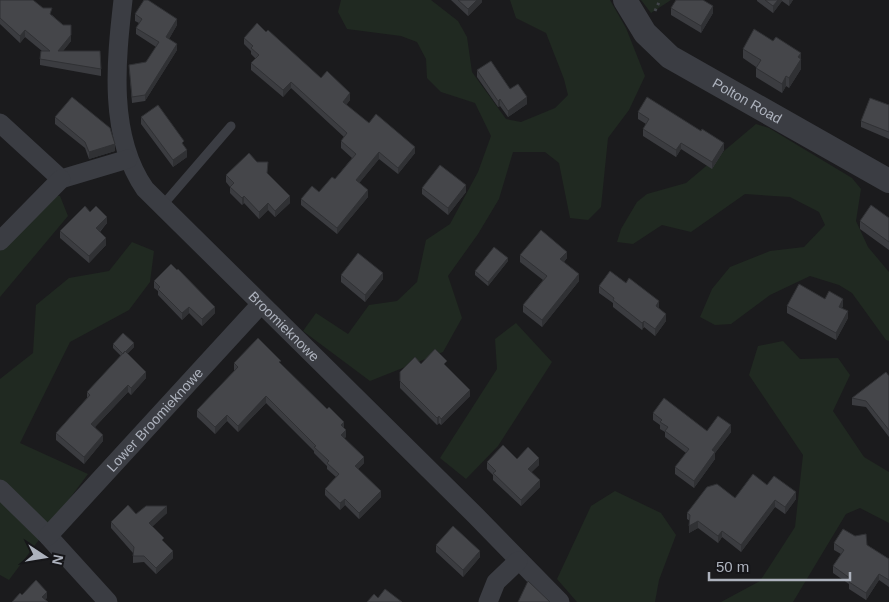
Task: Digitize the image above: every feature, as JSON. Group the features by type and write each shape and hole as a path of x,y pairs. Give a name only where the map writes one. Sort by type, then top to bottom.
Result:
{"street":[{"name":"Broomieknowe","path":"123,0 116,57 117,88 128,158 138,179 162,206 475,515 560,602"},
{"name":"Polton Road","path":"625,0 646,33 670,56 889,181"},
{"path":"0,123 61,179"},
{"path":"0,241 61,179 128,158"},
{"name":"Lower Broomieknowe","path":"48,536 261,304"},
{"path":"0,488 48,536 108,602"},
{"path":"488,602 496,582 518,561"}],"lane":[{"path":"162,206 231,126"}],"shaded area":[{"path":"341,0 431,0 458,21 467,37 472,72 506,119 521,122 555,108 568,95 564,79 546,33 516,18 510,0 610,0 626,28 645,76 629,110 608,138 601,207 588,220 570,218 559,163 545,152 513,152 499,199 478,234 448,276 462,318 443,352 370,381 303,331 316,313 348,334 369,305 397,301 417,282 426,240 450,224 478,172 491,136 475,103 441,92 427,78 426,59 417,42 401,36 347,29 338,12"},
{"path":"641,0 671,0 651,13"},
{"path":"756,124 769,128 852,178 861,189 856,221 868,247 889,272 889,341 886,340 852,293 839,285 810,276 770,295 731,324 715,325 700,317 712,289 730,267 770,251 804,247 825,225 819,212 790,197 745,194 691,232 662,225 633,244 617,242 621,229 637,202 647,194 686,183"},
{"path":"35,194 60,196 68,216 0,297 0,239"},
{"path":"132,242 154,251 150,282 129,310 70,342 20,443 88,474 9,580 0,575 0,379 33,353 36,305 69,278 109,271"},
{"path":"516,323 552,362 498,446 466,479 440,458 497,369 495,339"},
{"path":"783,341 800,359 838,358 850,375 833,411 864,457 889,472 889,523 860,508 846,514 793,602 721,602 760,581 795,527 803,455 749,375 758,346"},
{"path":"615,491 661,513 676,535 659,580 655,602 577,602 557,579 591,506"}],"building":[{"path":"0,0 33,0 43,8 52,8 50,14 63,25 71,25 71,35 58,51 100,51 101,69 40,59 41,51 50,51 25,30 20,36 0,18"},
{"path":"144,0 148,0 177,19 166,37 177,44 145,95 132,97 129,65 146,62 159,42 136,28 142,19 135,14"},
{"path":"458,0 477,0 468,9"},
{"path":"676,0 703,0 713,6 701,26 671,8"},
{"path":"765,0 778,0 773,6"},
{"path":"257,23 266,32 268,30 321,78 327,71 350,93 343,102 369,123 376,114 415,147 398,168 379,152 356,180 368,190 337,228 301,199 312,186 319,192 332,177 335,179 356,154 341,141 347,133 291,82 283,90 251,63 259,55 244,38"},
{"path":"754,29 773,41 776,37 801,53 798,57 801,59 789,78 786,76 782,84 756,68 761,60 743,49"},
{"path":"491,61 510,89 518,84 527,97 508,111 500,99 498,101 477,70"},
{"path":"72,97 110,128 115,144 89,152 85,142 55,117"},
{"path":"647,97 724,143 712,162 681,143 676,150 643,129 649,119 638,112"},
{"path":"870,98 889,105 889,132 861,121"},
{"path":"158,105 184,141 182,143 187,150 173,160 141,117"},
{"path":"249,153 257,162 268,162 267,173 290,196 275,211 268,203 259,212 244,196 242,198 230,187 234,183 226,175"},
{"path":"440,165 466,185 448,208 422,188"},
{"path":"871,205 889,218 889,242 860,221"},
{"path":"85,206 90,212 96,206 107,217 96,228 106,238 89,256 60,231"},
{"path":"541,230 567,252 560,259 579,274 542,320 523,305 547,276 520,255"},
{"path":"494,247 508,258 488,282 475,271"},
{"path":"358,253 383,273 365,295 341,275"},
{"path":"171,264 215,307 202,319 189,307 182,313 158,289 160,287 154,281"},
{"path":"610,271 626,283 629,278 659,301 656,306 666,314 655,329 644,321 642,323 599,286"},
{"path":"799,284 825,299 829,291 843,299 839,307 848,311 836,333 787,306"},
{"path":"123,333 134,343 123,354 113,344"},
{"path":"258,338 281,361 279,362 327,409 329,407 344,422 341,425 346,430 341,435 364,457 355,466 381,491 359,513 345,499 340,503 325,489 339,474 327,463 329,461 314,447 316,446 266,396 238,426 227,415 215,427 197,410 238,367 234,363"},
{"path":"435,349 447,361 444,364 470,390 441,419 439,416 437,418 400,381 400,372 415,357 421,364"},
{"path":"125,351 146,372 131,388 128,385 91,424 103,435 84,457 56,433 90,395 87,392"},
{"path":"886,372 889,376 889,430 866,401 852,398"},
{"path":"664,398 707,431 718,416 731,425 712,450 715,452 694,481 675,467 689,449 665,431 668,427 660,422 662,420 653,413"},
{"path":"503,445 517,459 528,447 539,458 528,469 540,480 521,500 493,473 496,471 487,462"},
{"path":"753,474 767,485 774,476 796,492 785,507 775,500 741,545 722,531 718,536 698,521 689,526 690,515 687,513 707,487 717,484 735,498"},
{"path":"128,505 136,514 146,506 167,506 149,523 164,538 162,540 173,551 156,568 144,556 133,556 134,547 111,522"},
{"path":"453,526 480,551 463,570 436,545"},
{"path":"843,529 855,536 866,534 867,545 889,559 889,580 879,574 866,593 849,582 851,579 833,566 844,550 834,543"},
{"path":"36,580 47,592 42,597 48,602 12,602 20,593 22,595"},
{"path":"528,581 550,602 518,602"},
{"path":"385,589 402,602 367,602 374,594 378,598"}]}
